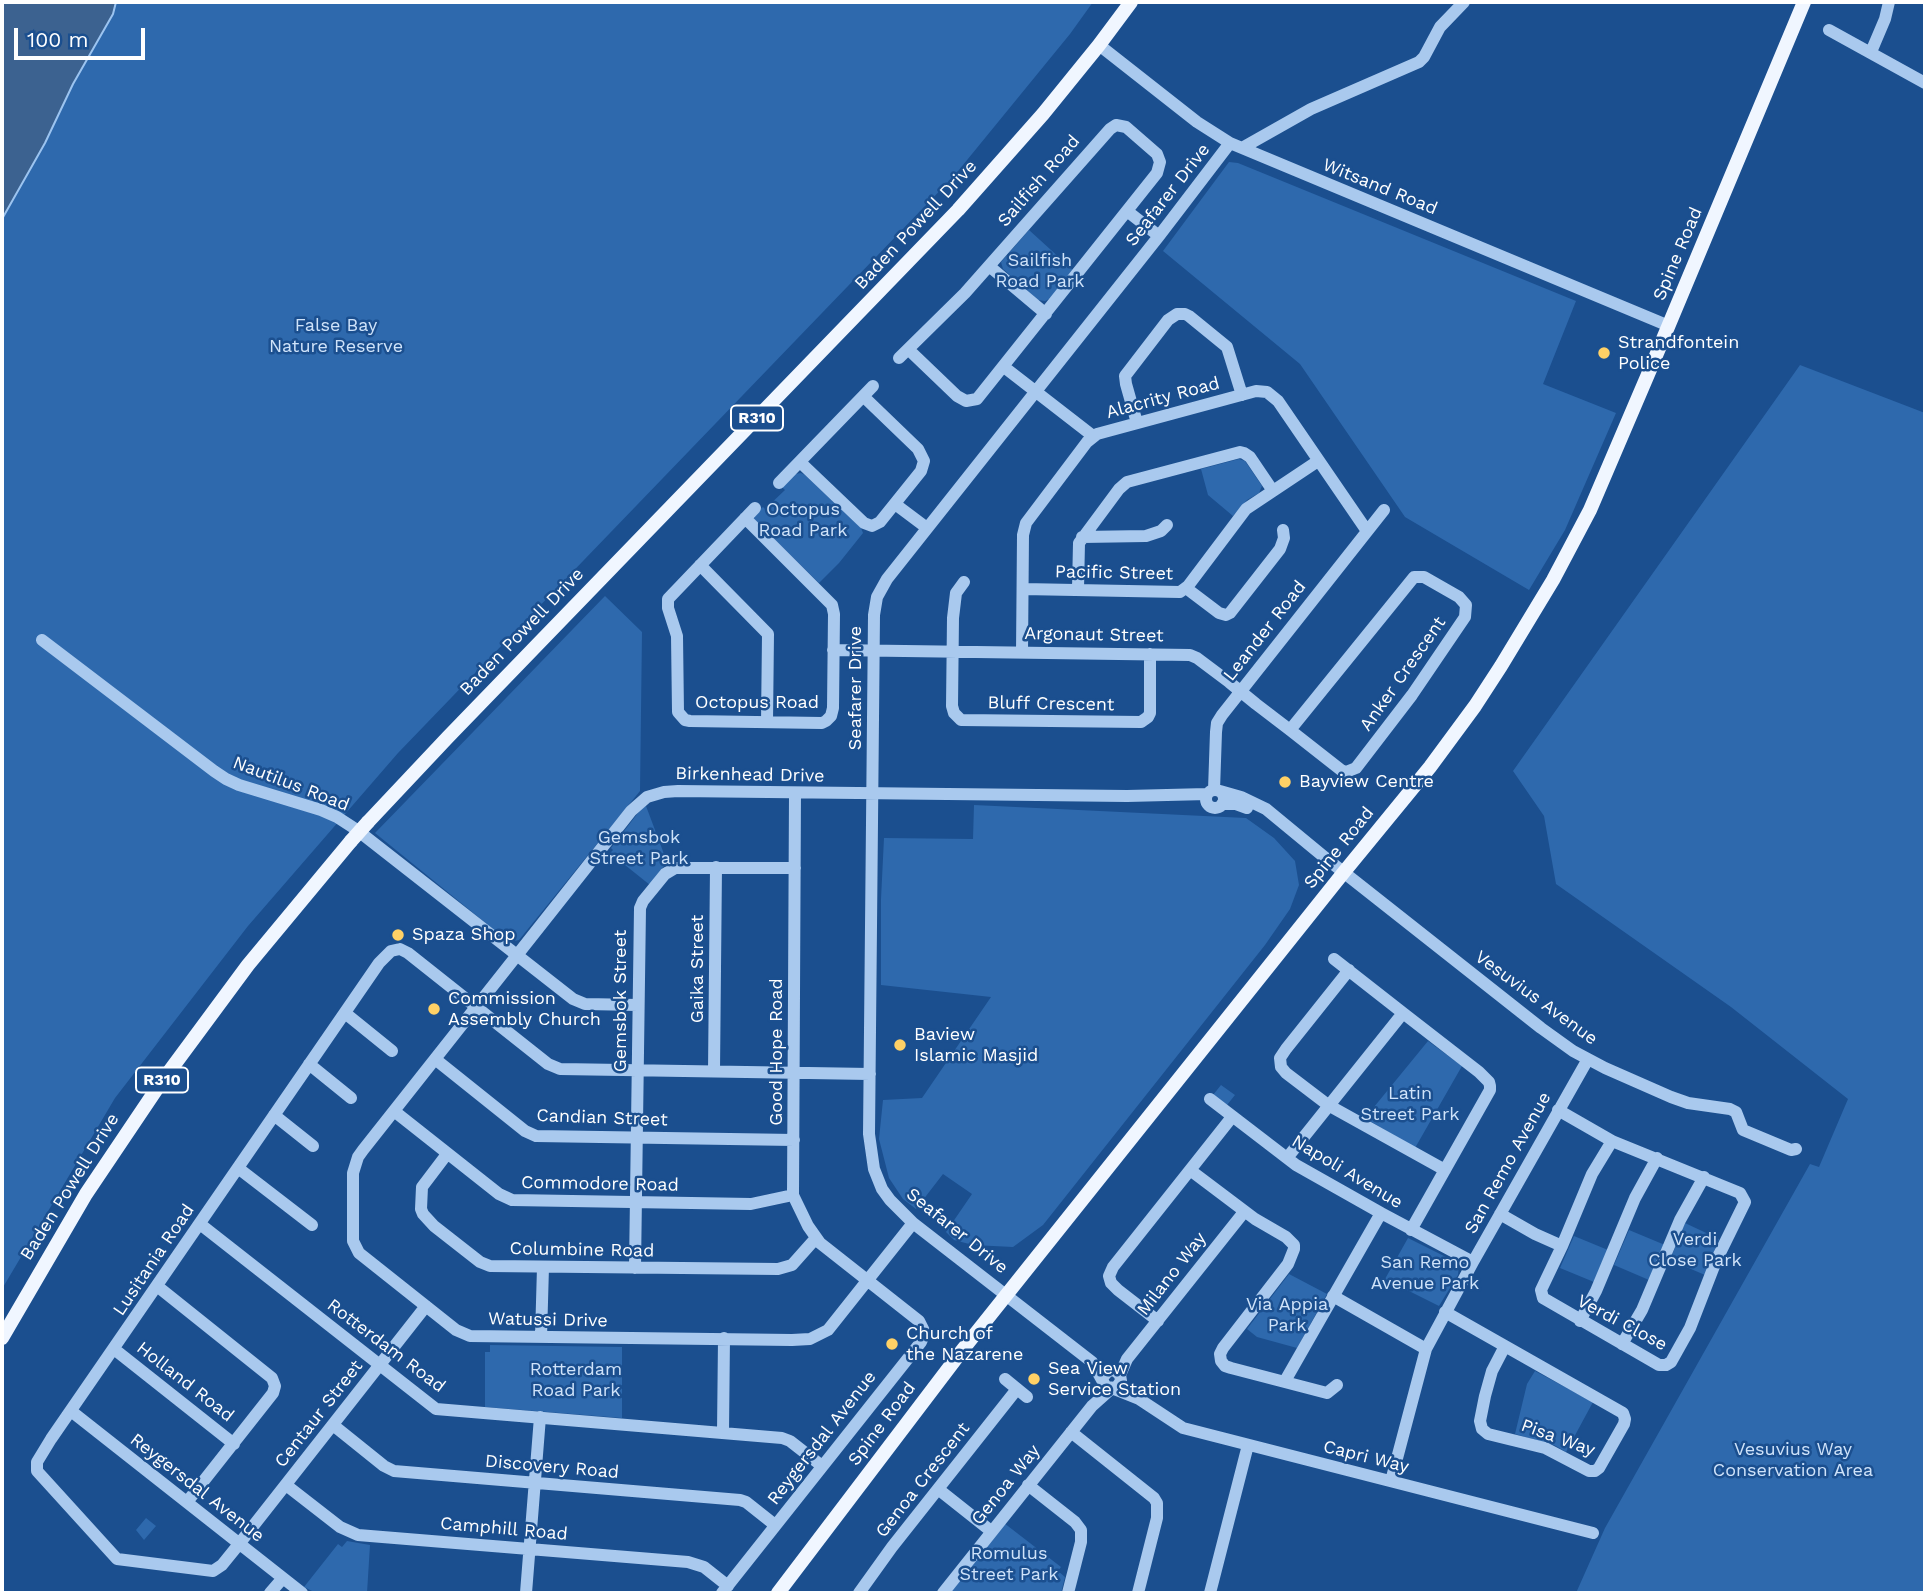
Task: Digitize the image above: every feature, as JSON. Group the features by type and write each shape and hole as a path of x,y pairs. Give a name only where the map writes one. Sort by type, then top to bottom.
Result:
{"main road":[{"name":"Baden Powell Drive","path":"2,1338 86,1194 160,1084 248,965 351,841 441,744 952,217 1043,114 1131,2"},
{"name":"Spine Road","path":"778,1593 1007,1294 1454,735 1529,622 1590,510 1804,2"}],"street":[{"path":"1236,146 1311,109 1419,62 1440,27 1464,2"},
{"path":"1871,52 1889,2"},
{"path":"1829,30 1925,83"},
{"name":"Witsand Road","path":"1099,45 1178,108 1236,146 1669,326"},
{"name":"Sailfish Road","path":"1116,125 1126,127 1154,151 1160,162 1157,173 1127,211 977,399 967,401 957,396 904,354 965,293 1105,132 1116,125"},
{"name":"Seafarer Drive","path":"1007,1294 913,1223 882,1189 874,1169 869,1140 873,650 877,597 887,579 1159,236 1236,146"},
{"path":"1127,211 1159,236"},
{"path":"989,266 1046,314"},
{"path":"1137,423 1125,376 1168,320 1177,314 1189,316 1227,347 1242,395"},
{"path":"1004,367 1093,436"},
{"path":"779,483 873,386"},
{"name":"Alacrity Road","path":"1022,652 1023,535 1026,523 1093,436 1242,395 1267,392 1274,397 1367,531"},
{"path":"800,462 867,525 880,522 921,471 922,454 864,397"},
{"path":"1078,589 1077,550 1082,537 1127,482 1240,452 1250,457 1273,491"},
{"name":"Pacific Street","path":"1023,589 1184,590 1246,509 1318,461"},
{"path":"895,504 927,528"},
{"name":"Octopus Road","path":"745,518 832,605 833,708 829,719 822,723 690,721 685,720 678,712 677,636 667,603 670,595 699,565 745,518 755,508"},
{"name":"Leander Road","path":"1214,796 1217,723 1384,510"},
{"path":"1082,537 1146,537 1161,531 1167,525"},
{"path":"1186,587 1219,613 1230,613 1280,549 1284,538 1283,530"},
{"path":"699,565 768,634 768,722"},
{"name":"Anker Crescent","path":"1424,577 1459,597 1466,606 1465,617 1412,695 1356,768 1346,772 1340,770 1290,730 1413,578 1424,577"},
{"path":"953,651 954,605 956,593 964,582"},
{"name":"Nautilus Road","path":"43,640 214,771 239,785 321,810 357,830 579,1002 638,1005"},
{"name":"Argonaut Street","path":"833,650 1190,655 1290,730"},
{"name":"Bluff Crescent","path":"953,651 954,713 964,721 1141,722 1150,713 1150,654"},
{"name":"Birkenhead Drive","path":"476,1008 631,811 647,797 664,792 1214,796 1253,802 1266,809 1344,872"},
{"name":"Good Hope Road","path":"795,793 793,1195 816,1238 867,1280"},
{"name":"Gemsbok Street","path":"635,1268 639,916 643,901 671,870 683,867 795,868"},
{"name":"Gaika Street","path":"714,1072 716,867"},
{"name":"Vesuvius Avenue","path":"1344,872 1573,1051 1671,1097 1730,1109 1736,1112 1743,1130 1791,1150 1796,1149"},
{"name":"Lusitania Road","path":"239,1544 222,1565 213,1571 117,1559 37,1471 37,1462 383,957 400,949 408,953 476,1008"},
{"path":"1334,959 1489,1082 1490,1090 1411,1230"},
{"path":"1349,970 1286,1049 1280,1058 1281,1067 1328,1105 1445,1170"},
{"path":"476,1008 554,1067 565,1071 870,1074"},
{"name":"Watussi Drive","path":"476,1008 358,1157 355,1166 353,1241 365,1258 456,1329 470,1336 792,1340 816,1338 828,1331 913,1223"},
{"path":"345,1013 392,1051"},
{"path":"1287,1158 1403,1013"},
{"name":"Candian Street","path":"435,1059 531,1134 794,1140"},
{"name":"San Remo Avenue","path":"1391,1481 1426,1349 1588,1059"},
{"path":"309,1064 351,1098"},
{"name":"Napoli Avenue","path":"1210,1099 1287,1158 1411,1230 1473,1262"},
{"name":"Verdi Close","path":"1558,1110 1612,1141 1740,1194 1745,1202 1681,1345 1671,1362 1663,1366 1546,1301 1541,1294 1592,1174 1612,1141"},
{"name":"Commodore Road","path":"394,1111 499,1194 512,1200 751,1204 793,1195"},
{"path":"274,1115 313,1146"},
{"path":"1158,1321 1118,1290 1111,1283 1109,1276 1113,1267 1232,1116"},
{"name":"Columbine Road","path":"447,1154 422,1187 421,1209 426,1219 485,1265 785,1269 795,1262 816,1238"},
{"path":"1580,1321 1597,1291 1635,1198 1657,1158"},
{"path":"238,1168 312,1224"},
{"path":"1190,1170 1244,1212 1286,1237 1294,1245 1292,1256 1281,1273 1223,1348 1220,1358 1225,1366 1327,1393 1336,1385"},
{"path":"1622,1344 1642,1310 1679,1220 1704,1178"},
{"name":"Milano Way","path":"1112,1379 1244,1212"},
{"path":"1285,1381 1381,1213"},
{"path":"1500,1214 1562,1246"},
{"name":"Rotterdam Road","path":"200,1224 436,1409 782,1438 790,1441 822,1466"},
{"path":"541,1337 543,1267"},
{"name":"Reygersdal Avenue","path":"725,1590 921,1342 924,1331 919,1321 867,1280"},
{"path":"157,1286 272,1378 275,1386 273,1393 187,1502"},
{"name":"Capri Way","path":"1007,1294 1112,1379 1183,1428 1592,1533"},
{"path":"1333,1296 1426,1349"},
{"name":"Centaur Street","path":"239,1544 426,1306"},
{"name":"Pisa Way","path":"1445,1312 1505,1346 1623,1413 1624,1424 1600,1468 1588,1471 1545,1448 1491,1435 1482,1429 1479,1422 1485,1396 1492,1371 1505,1346"},
{"path":"723,1433 724,1338"},
{"name":"Holland Road","path":"114,1349 234,1444"},
{"name":"Genoa Way","path":"943,1593 1112,1379"},
{"name":"Genoa Crescent","path":"859,1593 938,1489 1022,1393 1005,1380"},
{"name":"Reygersdal Avenue","path":"71,1411 302,1593"},
{"path":"526,1593 540,1418"},
{"name":"Discovery Road","path":"333,1425 394,1471 740,1500 775,1525"},
{"path":"1071,1432 1157,1503 1157,1518 1138,1593"},
{"path":"1210,1593 1248,1445"},
{"name":"Camphill Road","path":"286,1485 340,1527 352,1533 688,1562 704,1567 725,1590"},
{"path":"1028,1485 1075,1522 1081,1530 1081,1542 1068,1593"},
{"path":"938,1489 991,1531"},
{"path":"270,1593 283,1578"}],"green space":[{"name":"False Bay Nature Reserve","path":"83,2 1093,2 954,176 398,753 248,926 115,1098 2,1289 2,149"},
{"path":"1229,162 1238,163 1576,301 1543,384 1616,413 1565,530 1529,590 1405,517 1300,364 1163,251"},
{"name":"Sailfish Road Park","path":"1029,230 1073,270 1051,298 1045,301 1038,300 1003,269 1001,262"},
{"name":"Vesuvius Way Conservation Area","path":"1800,365 1925,413 1925,1593 1576,1593 1605,1528 1810,1164 1819,1167 1848,1099 1731,1007 1556,884 1544,816 1513,771"},
{"path":"1239,459 1245,461 1262,486 1259,493 1247,500 1233,516 1208,495 1201,469"},
{"name":"Octopus Road Park","path":"801,473 861,528 863,533 819,583 754,519 759,510 763,507 765,509 785,490 782,487 795,474"},
{"path":"605,596 642,632 640,791 519,940 509,942 375,833"},
{"path":"974,805 1246,818 1274,838 1295,861 1299,885 1290,909 1265,945 1043,1225 1013,1247 973,1245 954,1240 946,1232 972,1194 943,1174 916,1209 903,1199 889,1178 879,1139 883,1100 922,1098 991,997 881,985 884,838 973,839"},
{"name":"Gemsbok Street Park","path":"646,806 667,862 650,885 610,853 613,850 611,848"},
{"name":"Latin Street Park","path":"1428,1041 1462,1066 1415,1148 1365,1118"},
{"path":"1221,1085 1235,1095 1227,1105 1213,1095"},
{"name":"Verdi Close Park","path":"1685,1223 1719,1239 1705,1275 1670,1260"},
{"path":"1629,1230 1665,1245 1649,1280 1614,1265"},
{"path":"1574,1236 1608,1250 1594,1282 1560,1268"},
{"name":"San Remo Avenue Park","path":"1408,1238 1459,1266 1458,1275 1439,1306 1385,1279"},
{"name":"Via Appia Park","path":"1289,1274 1327,1294 1297,1348 1257,1337 1247,1329"},
{"name":"Rotterdam Road Park","path":"490,1345 622,1347 622,1418 485,1407 485,1352 490,1352"},
{"path":"1535,1371 1593,1402 1566,1452 1554,1445 1515,1434 1527,1384"},
{"path":"146,1518 156,1526 144,1540 136,1530"},
{"name":"Romulus Street Park","path":"1004,1523 1061,1567 1058,1571 1065,1577 1061,1593 950,1593"},
{"path":"347,1541 370,1545 367,1593 316,1593 304,1587 338,1544 342,1547"}],"shaded area":[{"path":"2,2 116,2 113,14 2,219"}],"place":[{"name":"Strandfontein Police","path":"1604,353"},
{"name":"Bayview Centre","path":"1285,782"},
{"name":"Spaza Shop","path":"398,935"},
{"name":"Commission Assembly Church","path":"434,1009"},
{"name":"Baview Islamic Masjid","path":"900,1045"},
{"name":"Church of the Nazarene","path":"892,1344"},
{"name":"Sea View Service Station","path":"1034,1379"}]}
